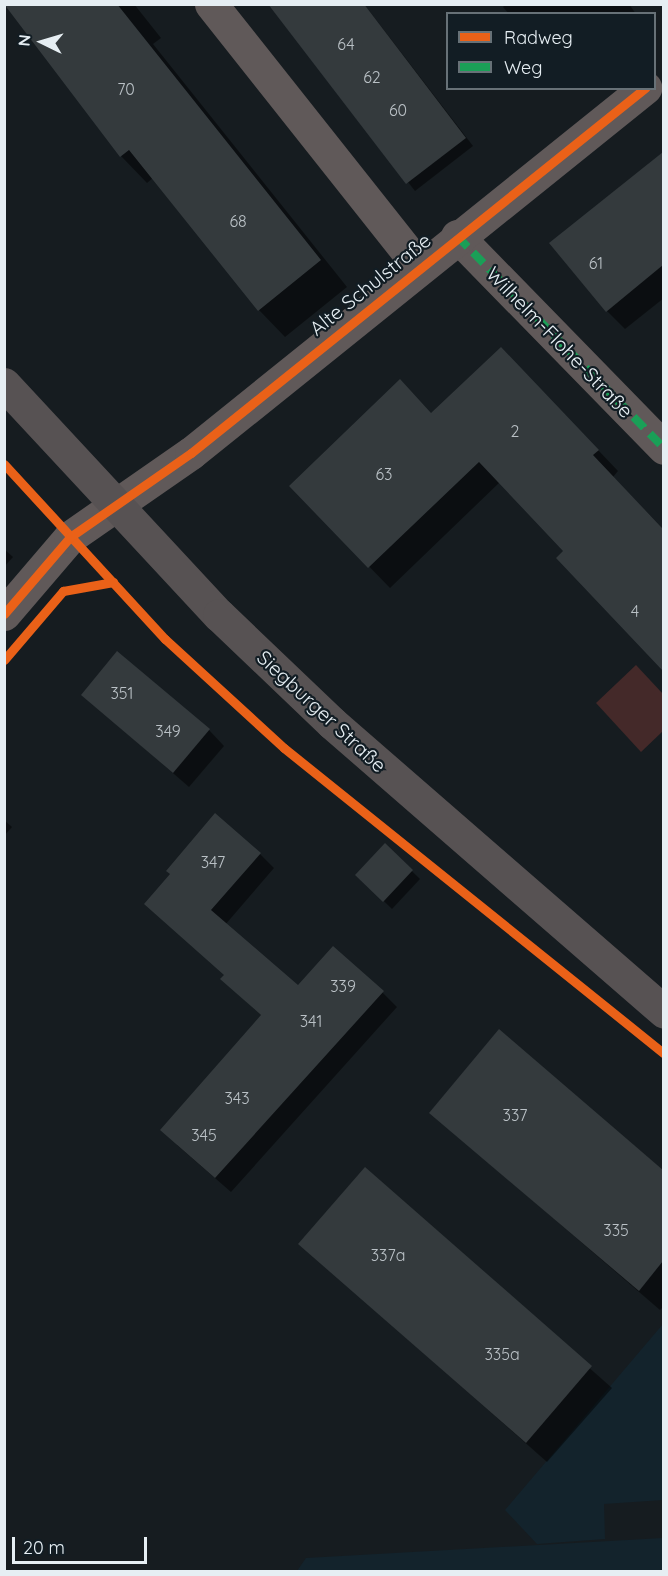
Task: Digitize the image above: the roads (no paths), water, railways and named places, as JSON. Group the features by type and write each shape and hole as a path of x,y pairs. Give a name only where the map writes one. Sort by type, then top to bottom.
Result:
{"main road":[{"name":"Siegburger Straße","path":"4,384 219,615 332,723 663,1012"}],"street":[{"name":"Alte Schulstraße","path":"211,4 419,266"},
{"name":"Alte Schulstraße","path":"4,614 70,537 191,453 419,266 642,90"},
{"name":"Wilhelm-Flohe-Straße","path":"457,236 663,448"}]}
